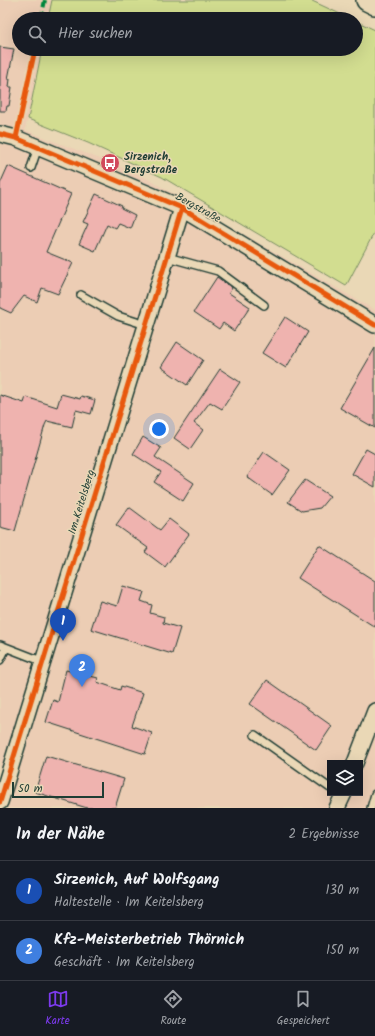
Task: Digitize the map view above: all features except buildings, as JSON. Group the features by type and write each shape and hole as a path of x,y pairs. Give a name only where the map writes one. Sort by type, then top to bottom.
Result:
{"street":[{"path":"367,0 375,4"},
{"name":"Bergstraße","path":"0,134 16,138 182,208 375,325"},
{"name":"Im Keitelsberg","path":"0,802 5,772 44,662 182,208"},
{"path":"357,760 371,733 375,711"}],"lane":[{"path":"31,168 38,147"},
{"path":"167,257 218,271 264,305"},
{"path":"81,295 118,316 146,326"},
{"path":"0,660 3,646 44,662"},
{"path":"255,734 327,788"},
{"path":"371,808 375,794"}],"shaded area":[{"path":"0,0 52,0 49,12 12,12 12,56 41,56 25,130 139,174 375,310 375,808 0,808"}],"green space":[{"path":"52,0 310,0 336,12 49,12"},
{"path":"363,24 375,30 375,231 346,286 162,177 88,143 28,119 41,56 363,56"}],"marked path":[{"path":"42,12 45,0"}],"cycle path":[{"path":"16,138 34,56"},
{"path":"0,134 16,138 182,208 375,325"},
{"path":"0,802 182,208"}],"place":[{"name":"Sirzenich, Bergstraße","path":"110,163"},
{"name":"Sirzenich, Auf Wolfsgang","path":"63,641"},
{"name":"Kfz-Meisterbetrieb Thörnich","path":"82,687"}]}
